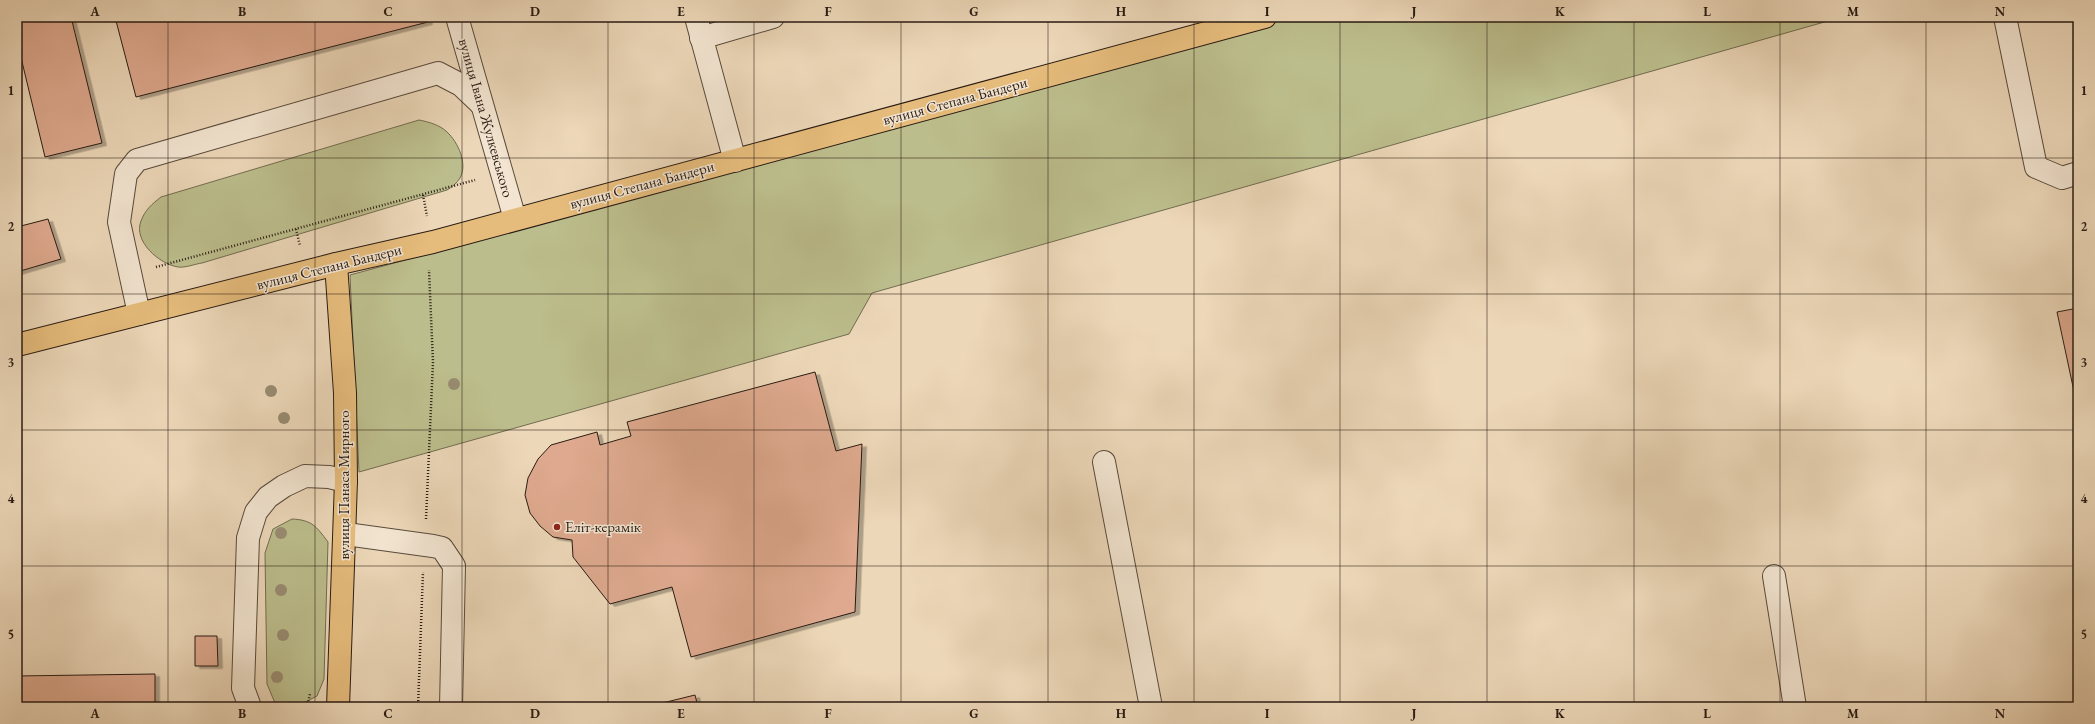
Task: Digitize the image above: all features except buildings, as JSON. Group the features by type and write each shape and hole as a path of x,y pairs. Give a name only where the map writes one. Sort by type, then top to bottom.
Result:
{"main road":[{"name":"вулиця Степана Бандери","path":"17,345 336,264 433,242 1265,17"},
{"name":"вулиця Панаса Мирного","path":"336,264 345,393 346,481 346,534 338,707"}],"street":[{"name":"вулиця Івана Жулкевського","path":"457,17 515,219"},
{"path":"696,17 735,161"},
{"path":"701,38 773,17"},
{"path":"2005,17 2036,167 2062,178 2078,173"},
{"path":"139,314 119,222 126,174 137,160 438,73 460,85 481,104"},
{"path":"1104,462 1151,707"},
{"path":"250,707 243,688 248,538 256,512 268,498 278,490 305,476 329,477 346,481"},
{"path":"346,534 442,548 454,566 451,707"},
{"path":"1774,576 1795,707"}],"path":[{"path":"130,274 501,173"},
{"path":"418,707 432,362 429,267 433,242"}],"green space":[{"path":"1287,17 1842,17 872,293 849,334 359,472 350,275 800,153"},
{"path":"419,120 441,127 455,141 461,154 463,166 460,178 447,190 202,263 184,267 171,265 163,261 144,244 140,229 141,221 149,208 161,197"},
{"path":"292,519 309,522 317,528 328,542 324,679 317,696 296,707 282,707 275,703 267,684 265,553 273,529"}],"place":[{"name":"Еліт-керамік","path":"557,527"}]}
